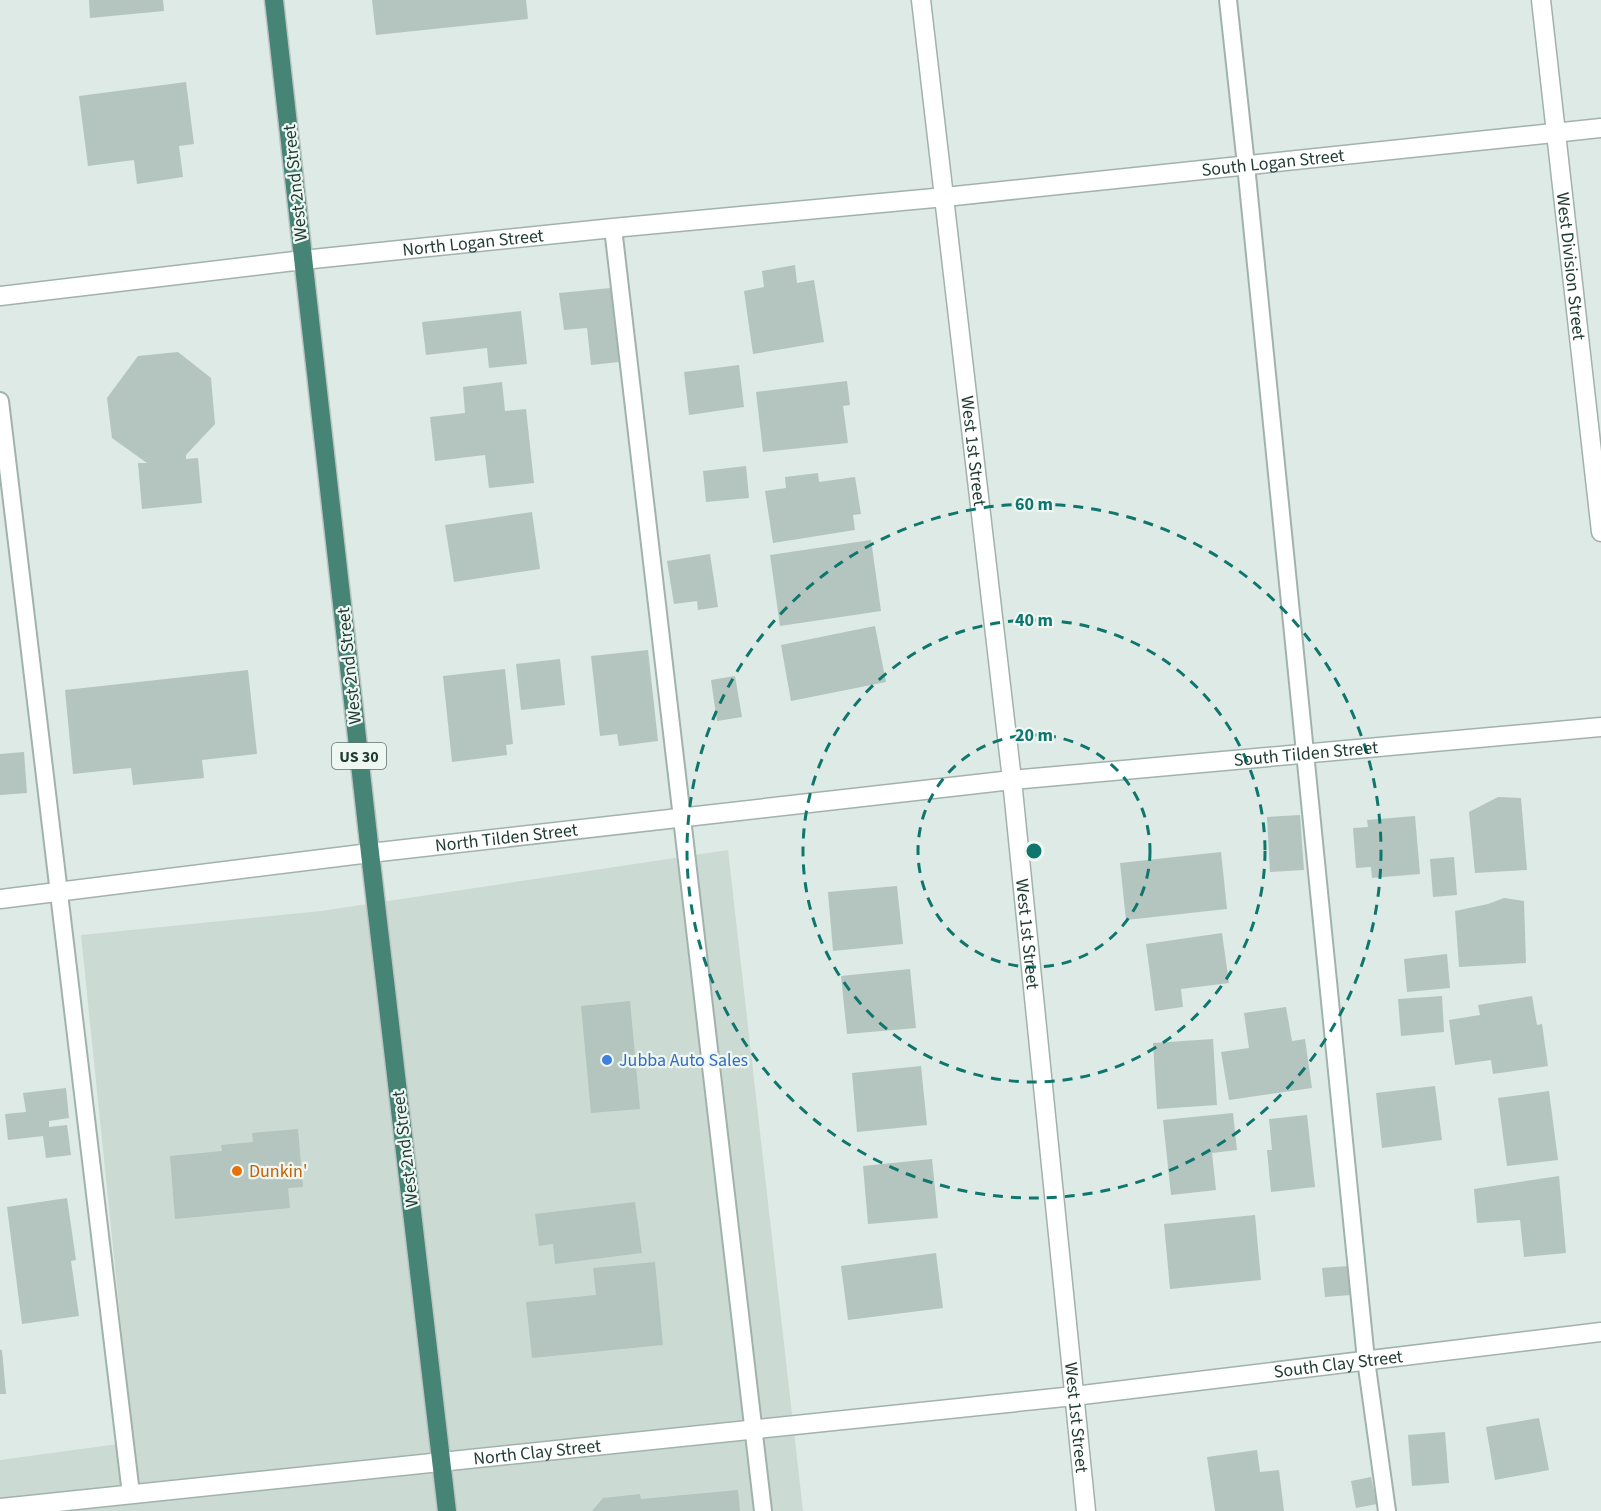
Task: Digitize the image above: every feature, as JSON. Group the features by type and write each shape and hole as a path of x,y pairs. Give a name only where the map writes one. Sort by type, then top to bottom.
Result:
{"highway":[{"name":"West 2nd Street","path":"274,0 447,1511"}],"street":[{"name":"West 1st Street","path":"921,0 1012,780 1086,1511"},
{"name":"West Division Street","path":"1541,0 1601,532"},
{"name":"South Logan Street","path":"945,197 1601,128"},
{"name":"North Logan Street","path":"0,296 303,260 945,197"},
{"name":"South Tilden Street","path":"1012,780 1601,727"},
{"name":"North Tilden Street","path":"0,899 370,853 1012,780"},
{"name":"South Clay Street","path":"1074,1396 1601,1332"},
{"name":"North Clay Street","path":"0,1508 1074,1396"}],"lane":[{"path":"1228,0 1366,1360 1387,1511"},
{"path":"613,228 763,1511"},
{"path":"0,401 131,1494"}],"shaded area":[{"path":"728,850 803,1511 0,1511 0,1460 133,1442 81,935 321,911"}],"building":[{"path":"89,0 163,0 164,11 90,18"},
{"path":"372,0 526,0 528,19 376,35"},
{"path":"186,82 194,144 179,146 183,177 137,184 134,160 88,166 79,96"},
{"path":"795,265 797,283 814,280 824,342 753,354 744,291 764,287 762,271"},
{"path":"611,288 619,362 591,365 587,328 564,330 559,293"},
{"path":"521,311 527,364 489,368 487,348 426,355 422,322"},
{"path":"178,352 211,378 215,424 186,455 186,459 198,458 202,503 142,509 138,463 147,463 112,438 107,398 138,356"},
{"path":"739,365 744,407 689,415 684,372"},
{"path":"847,381 850,405 843,406 848,443 763,452 756,392"},
{"path":"502,382 505,411 526,409 534,483 489,488 485,455 435,461 430,417 465,413 463,387"},
{"path":"746,466 749,498 706,502 703,471"},
{"path":"818,473 819,482 855,477 861,514 853,515 855,530 773,543 765,491 786,488 785,477"},
{"path":"532,512 540,569 454,582 445,525"},
{"path":"871,540 881,611 780,626 770,555"},
{"path":"710,554 718,607 698,610 697,601 674,604 667,561"},
{"path":"875,626 886,682 791,701 781,645"},
{"path":"648,650 658,741 619,746 617,734 600,736 591,656"},
{"path":"560,659 565,705 521,710 516,664"},
{"path":"505,669 513,744 506,745 507,755 452,762 443,676"},
{"path":"248,670 257,754 202,760 204,778 133,785 131,768 73,774 65,690"},
{"path":"735,676 742,717 717,721 711,680"},
{"path":"24,752 27,793 0,795 0,754"},
{"path":"1498,797 1521,798 1527,870 1475,873 1469,812"},
{"path":"1300,815 1304,870 1270,872 1267,817"},
{"path":"1415,816 1420,874 1372,878 1371,867 1356,868 1353,828 1368,827 1367,820"},
{"path":"1221,852 1227,909 1126,920 1120,863"},
{"path":"1454,857 1457,895 1433,897 1430,859"},
{"path":"897,886 903,944 833,951 828,892"},
{"path":"1504,898 1524,901 1526,963 1459,967 1455,911"},
{"path":"1222,933 1229,983 1181,989 1183,1007 1155,1011 1146,944"},
{"path":"1447,954 1450,988 1407,992 1404,959"},
{"path":"910,969 916,1028 847,1034 841,976"},
{"path":"1442,996 1444,1032 1401,1036 1398,999"},
{"path":"1532,996 1537,1025 1542,1024 1548,1066 1493,1074 1491,1060 1455,1065 1449,1020 1480,1015 1478,1005"},
{"path":"630,1001 640,1109 591,1113 581,1006"},
{"path":"1286,1007 1292,1041 1305,1039 1312,1088 1229,1100 1221,1052 1249,1048 1244,1013"},
{"path":"1213,1039 1217,1105 1157,1109 1153,1043"},
{"path":"921,1066 927,1125 857,1132 852,1073"},
{"path":"1435,1086 1442,1140 1382,1148 1376,1093"},
{"path":"66,1088 69,1118 49,1121 49,1127 67,1125 71,1155 46,1158 43,1136 8,1140 5,1114 26,1112 23,1093"},
{"path":"1549,1091 1558,1160 1507,1166 1498,1098"},
{"path":"1233,1113 1237,1150 1212,1153 1216,1190 1171,1195 1163,1120"},
{"path":"1307,1115 1315,1187 1271,1192 1267,1150 1272,1150 1269,1119"},
{"name":"Dunkin'","path":"298,1129 303,1187 288,1188 290,1208 175,1219 170,1156 222,1151 221,1145 253,1142 252,1133"},
{"path":"932,1159 938,1218 868,1224 863,1166"},
{"path":"1559,1176 1566,1253 1524,1257 1520,1220 1477,1223 1474,1189"},
{"path":"67,1198 76,1260 71,1261 79,1316 22,1324 7,1207"},
{"path":"635,1202 642,1253 555,1264 553,1244 539,1246 535,1214"},
{"path":"1255,1215 1261,1280 1170,1289 1164,1224"},
{"path":"936,1253 943,1308 848,1320 841,1266"},
{"path":"655,1262 663,1345 532,1358 526,1302 596,1295 593,1268"},
{"path":"1349,1266 1351,1295 1325,1297 1322,1268"},
{"path":"0,1350 2,1350 6,1394 0,1394"},
{"path":"1539,1418 1549,1470 1495,1480 1486,1427"},
{"path":"1445,1432 1449,1483 1412,1486 1408,1435"},
{"path":"1257,1450 1260,1472 1279,1470 1284,1511 1215,1511 1207,1457"},
{"path":"1371,1477 1377,1504 1356,1508 1351,1481"},
{"path":"738,1490 740,1511 592,1511 603,1498 640,1494 641,1499"}],"place":[{"name":"Jubba Auto Sales","path":"607,1060"},
{"name":"Dunkin'","path":"237,1171"}]}
